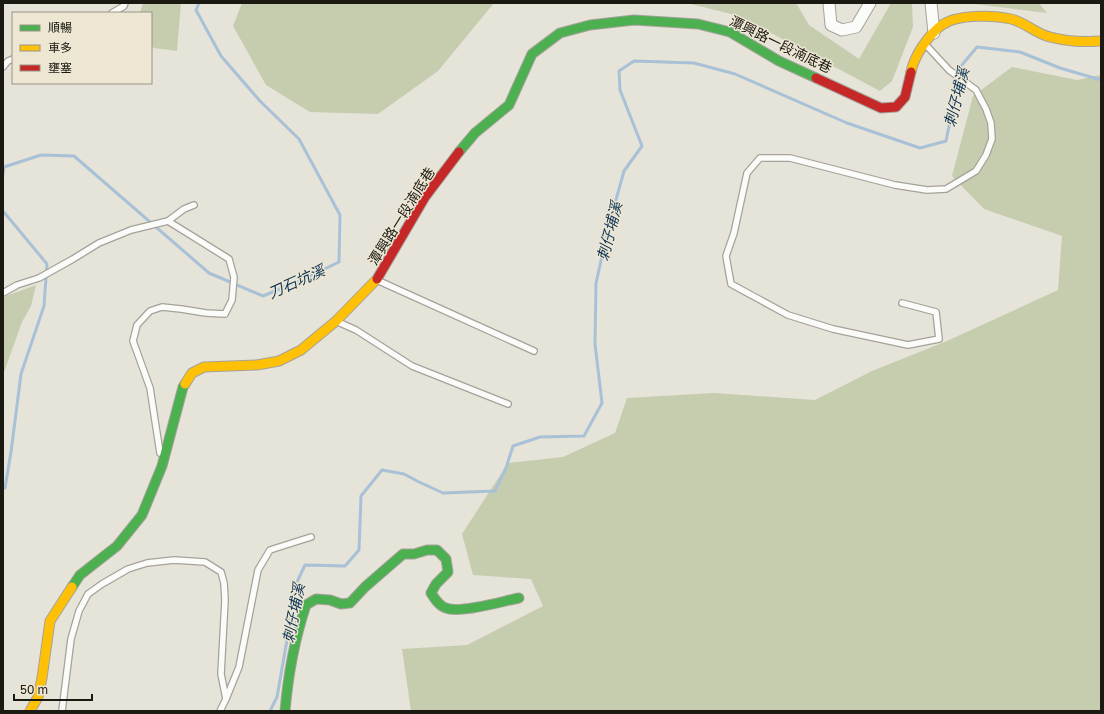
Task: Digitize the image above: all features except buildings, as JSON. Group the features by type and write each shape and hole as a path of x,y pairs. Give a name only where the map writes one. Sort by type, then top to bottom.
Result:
{"street":[{"path":"829,3 831,25 842,30 856,27 870,3"},
{"path":"931,3 934,33"},
{"name":"潭興路一段湳底巷","path":"30,711 38,697 50,621 80,575 117,546 142,515 162,466 183,387 192,372 204,367 257,365 279,361 301,350 336,321 377,280 429,192 459,152 475,133 509,105 532,54 560,33 590,25 634,20 698,24 730,32 779,61 881,108 896,107 905,97 912,66 924,43 943,24 960,18 982,16 1012,19 1048,37 1077,42 1101,41"},
{"path":"285,711 287,690 300,623 306,605 316,599 330,600 341,604 350,603 365,586 403,554 414,554 427,550 438,550 446,559 448,572 436,584 431,593 441,605 448,609 465,609 519,598"}],"lane":[{"path":"114,12 124,6 125,3"},
{"path":"902,303 936,312 939,339 908,345 832,329 788,315 731,284 726,256 734,233 747,172 760,158 790,158 895,185 926,190 946,189 976,171 986,155 992,138 991,123 986,109 976,90 949,70 924,43"},
{"path":"3,67 8,61 12,59"},
{"path":"3,293 17,285 39,278 99,243 131,230 168,221 184,209 194,205"},
{"path":"162,466 150,388 133,341 137,325 150,311 162,308 181,308 206,313 225,314 232,300 234,277 229,259 168,221"},
{"path":"377,280 534,351"},
{"path":"336,321 356,330 412,366 508,404"},
{"path":"220,711 239,667 258,570 270,550 310,537"},
{"path":"62,711 71,639 79,611 88,594 128,569 146,563 174,560 205,562 221,572 224,583 225,600 221,674 226,699"}],"green space":[{"path":"143,3 181,3 177,51 152,47 152,12 140,12"},
{"path":"242,3 494,3 438,71 378,114 310,112 266,85 233,26"},
{"path":"687,3 796,3 809,25 859,59 891,3 912,3 913,27 892,81 880,91 739,16"},
{"path":"967,3 1039,3 1047,13"},
{"path":"1012,67 1077,80 1101,75 1101,711 411,711 402,649 467,645 543,606 531,579 473,575 462,534 508,463 563,457 615,433 627,398 714,393 815,400 872,371 947,341 1058,290 1062,236 984,209 952,176 973,96"},
{"path":"36,285 31,306 22,322 3,375 3,299 6,296"}],"waterway":[{"name":"刀石坑溪","path":"3,174 4,167 41,155 74,156 209,273 263,296 339,262 340,215 299,139 260,101 221,56 196,10 199,3"},
{"name":"刺仔埔溪","path":"270,711 277,697 287,640 289,614 297,582 305,565 345,566 359,550 361,496 382,470 404,474 443,493 495,491 506,468 513,446 540,437 584,436 602,403 595,344 596,283 609,225 624,171 642,146 620,90 619,71 634,61 694,63 735,74 847,123 920,148 946,141 961,66 977,47 1020,52 1060,68 1101,80"},
{"name":"刀石坑溪","path":"3,211 47,264 44,306 21,374 11,452 5,488 3,489"}],"traffic: fast":[{"path":"459,152 475,133 509,105 532,54 560,33 590,25 634,20 698,24 730,32 779,61 816,78"},
{"path":"72,587 80,575 117,546 142,515 162,466 185,384"},
{"path":"285,711 292,657 306,605 316,599 330,600 341,604 350,603 365,587 403,554 414,554 427,550 437,550 446,559 448,572 436,584 431,593 439,604 446,608 471,608 519,598"}],"traffic: slow":[{"path":"911,72 915,59 932,34 949,21 966,17 986,16 1011,19 1040,33 1057,39 1088,42 1101,41"},
{"path":"185,384 192,373 204,367 257,365 279,361 301,350 336,321 377,279"},
{"path":"30,711 38,697 50,621 72,587"}],"traffic: jam":[{"path":"816,78 881,108 896,107 905,97 911,72"},
{"path":"377,279 425,197 459,152"}]}
